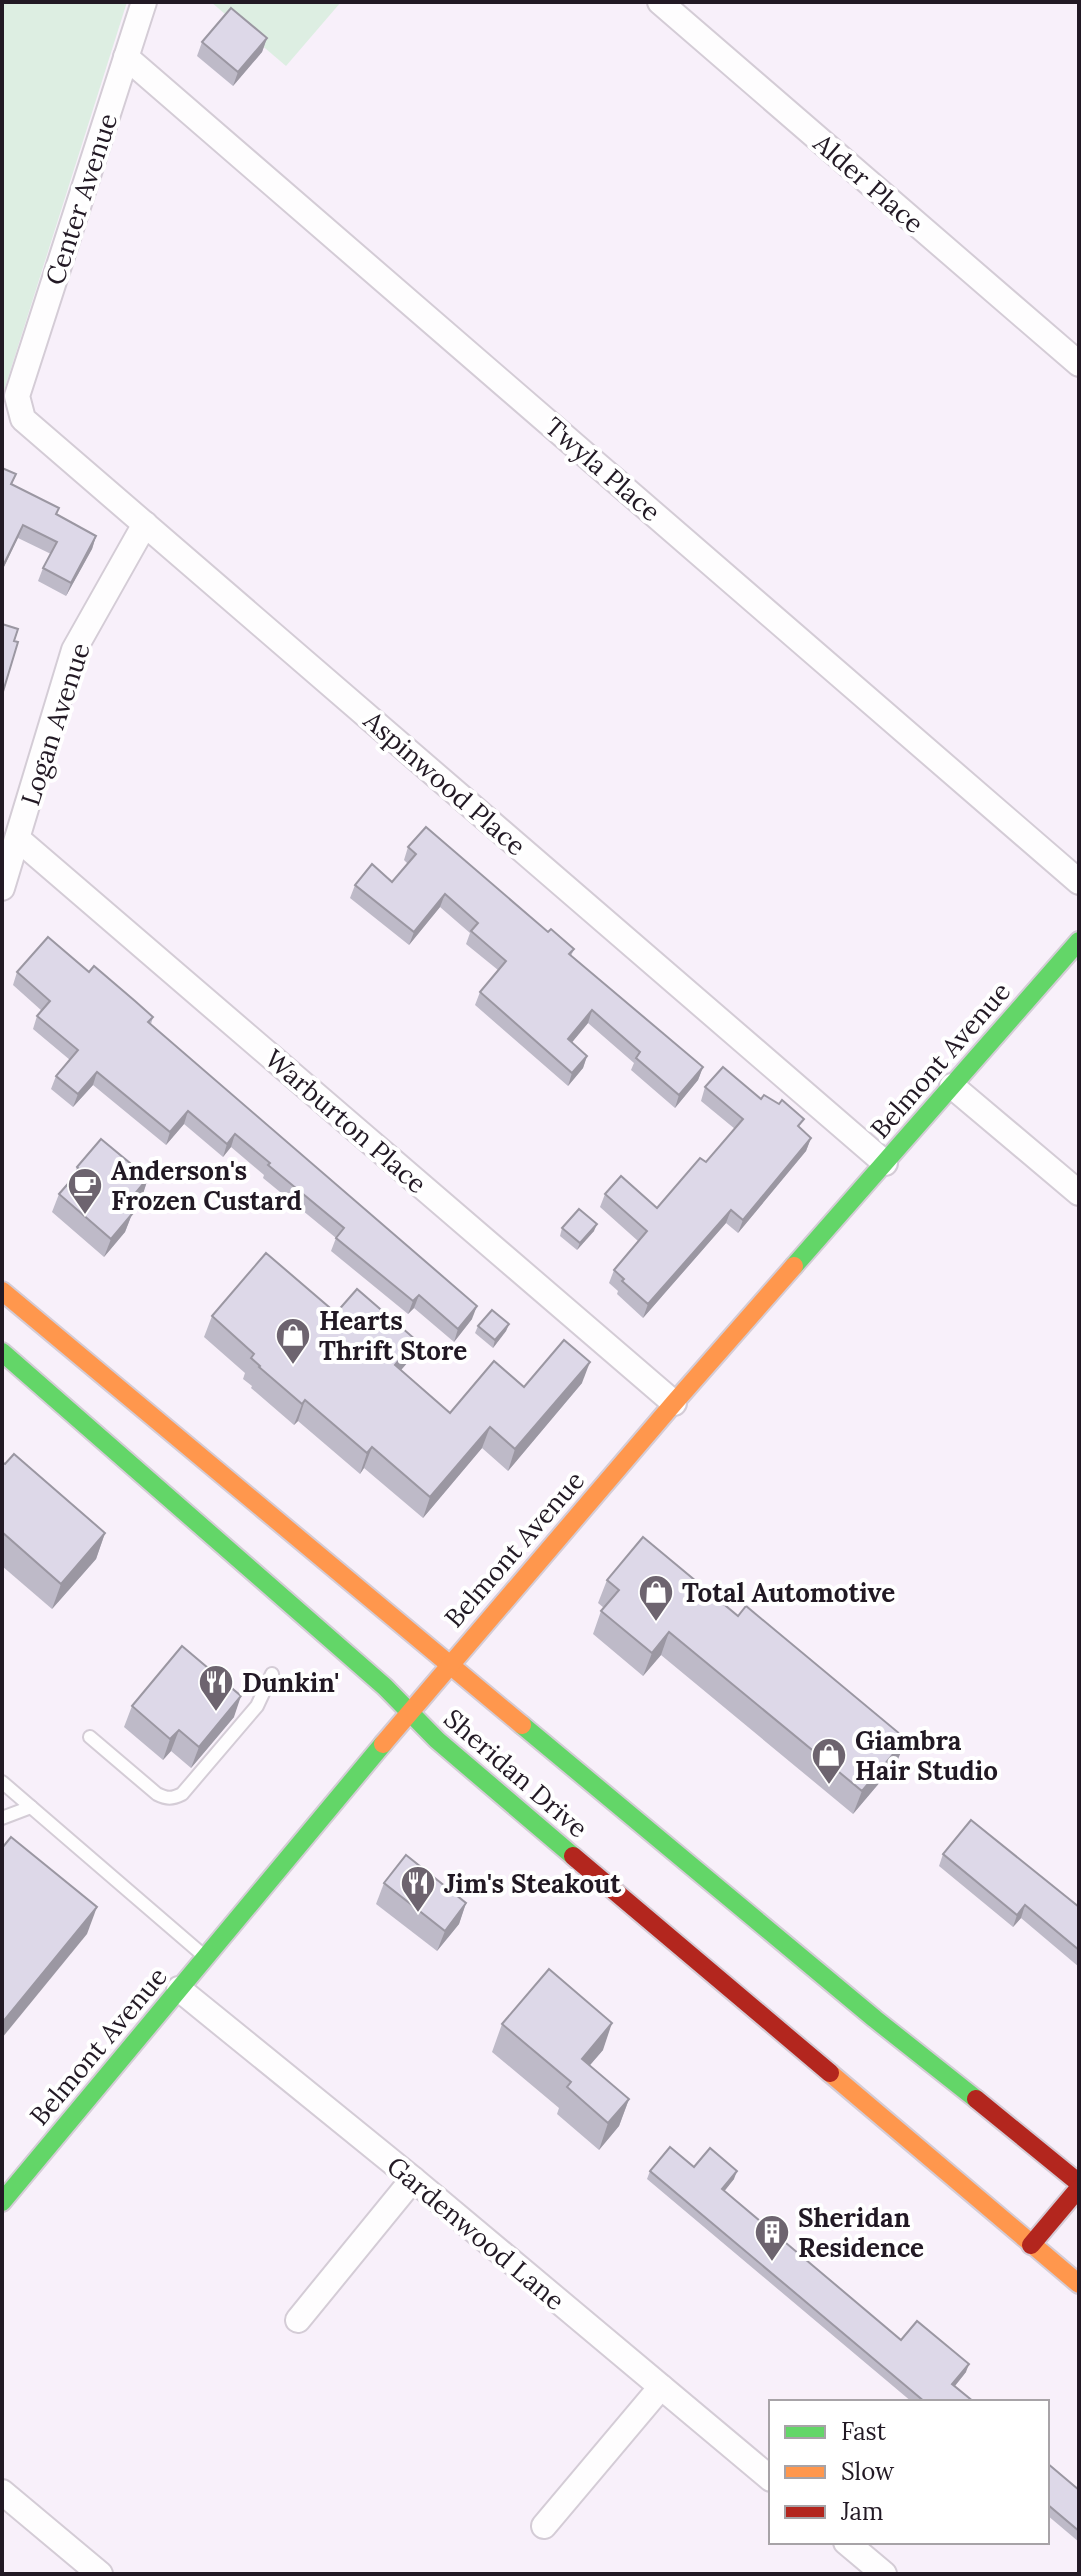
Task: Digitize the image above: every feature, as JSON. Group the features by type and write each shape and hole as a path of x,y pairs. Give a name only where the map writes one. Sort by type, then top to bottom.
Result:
{"main road":[{"name":"Belmont Avenue","path":"2,2202 451,1663 1079,941"},
{"name":"Sheridan Drive","path":"2,1291 875,2019 1007,2123 1079,2185"},
{"name":"Sheridan Drive","path":"2,1352 327,1635 385,1687 437,1740 571,1856 1079,2284"},
{"path":"1031,2245 1079,2185"}],"street":[{"name":"Center Avenue","path":"17,396 144,2"},
{"name":"Alder Place","path":"660,2 1079,364"},
{"name":"Twyla Place","path":"126,57 1079,882"},
{"name":"Aspinwood Place","path":"17,396 23,419 885,1163"},
{"name":"Logan Avenue","path":"2,888 74,650 145,524"},
{"name":"Warburton Place","path":"18,839 674,1403"},
{"path":"952,1086 1079,1193"},
{"name":"Gardenwood Lane","path":"179,1989 413,2179 769,2477"},
{"path":"298,2320 413,2179"},
{"path":"544,2526 661,2387"},
{"path":"2,2492 100,2574"},
{"path":"848,2544 884,2574"}],"lane":[{"path":"90,1737 157,1794 174,1798 182,1794 257,1706 272,1674"},
{"path":"2,1782 206,1957"},
{"path":"2,1818 31,1807"}],"green space":[{"path":"2,2 127,2 2,397"},
{"path":"211,2 341,2 286,66"}],"building":[{"path":"231,8 267,38 238,72 202,42"},
{"path":"2,468 16,474 11,484 59,508 56,514 96,536 71,583 43,568 57,542 23,525 2,568"},
{"path":"2,624 18,629 14,641 18,642 2,695"},
{"path":"426,827 548,932 551,929 574,949 569,954 703,1067 679,1095 636,1058 640,1052 592,1010 568,1039 587,1056 572,1073 480,992 506,961 471,931 478,923 445,894 414,932 355,885 372,864 392,882 416,854 408,847"},
{"path":"48,937 89,972 94,966 135,1001 153,1017 148,1022 477,1306 458,1329 419,1295 413,1301 336,1238 344,1228 235,1134 227,1144 188,1111 170,1132 97,1072 78,1094 56,1076 78,1050 37,1016 50,1001 17,972"},
{"path":"723,1067 761,1099 764,1095 779,1104 782,1100 804,1119 798,1126 811,1138 743,1220 731,1210 648,1304 614,1270 647,1231 605,1194 621,1176 657,1208 700,1158 706,1162 743,1119 705,1087"},
{"path":"101,1139 148,1178 124,1207 132,1214 111,1239 59,1194"},
{"path":"579,1209 597,1224 580,1243 562,1228"},
{"path":"266,1253 336,1313 357,1289 416,1340 395,1365 450,1413 494,1361 524,1387 564,1340 590,1362 515,1449 490,1427 430,1497 372,1447 367,1453 305,1400 302,1404 259,1367 251,1358 254,1354 212,1316"},
{"path":"492,1310 509,1324 495,1340 478,1326"},
{"path":"14,1454 105,1533 61,1584 2,1532 2,1462 5,1464"},
{"path":"643,1537 738,1616 746,1606 906,1739 862,1791 669,1632 652,1653 601,1611 619,1590 607,1580"},
{"path":"182,1646 241,1696 199,1747 179,1730 170,1739 132,1706"},
{"path":"971,1820 1079,1907 1079,1950 1025,1905 1017,1915 943,1854"},
{"path":"11,1837 97,1907 2,2023 2,1848"},
{"path":"406,1855 466,1903 445,1931 384,1883"},
{"path":"549,1969 612,2023 582,2059 629,2099 608,2123 567,2087 571,2082 502,2024"},
{"name":"Sheridan Residence","path":"670,2147 694,2167 710,2148 737,2171 722,2189 901,2340 917,2321 969,2364 952,2384 972,2400 923,2400 650,2171"},
{"path":"1049,2465 1079,2490 1079,2531 1049,2506"}],"traffic: fast":[{"path":"794,1266 1079,941"},
{"path":"2,1352 385,1687 437,1740 573,1856"},
{"path":"522,1725 875,2019 976,2099"},
{"path":"2,2202 383,1744"}],"traffic: slow":[{"path":"383,1744 794,1266"},
{"path":"2,1291 522,1725"},
{"path":"830,2073 1079,2284"}],"traffic: jam":[{"path":"573,1856 830,2073"},
{"path":"976,2099 1079,2183"},
{"path":"1031,2245 1079,2188"}],"place":[{"name":"Anderson's Frozen Custard","path":"85,1216"},
{"name":"Hearts Thrift Store","path":"293,1366"},
{"name":"Total Automotive","path":"656,1623"},
{"name":"Dunkin'","path":"216,1713"},
{"name":"Giambra Hair Studio","path":"829,1786"},
{"name":"Jim's Steakout","path":"418,1914"},
{"name":"Sheridan Residence","path":"772,2263"}]}
